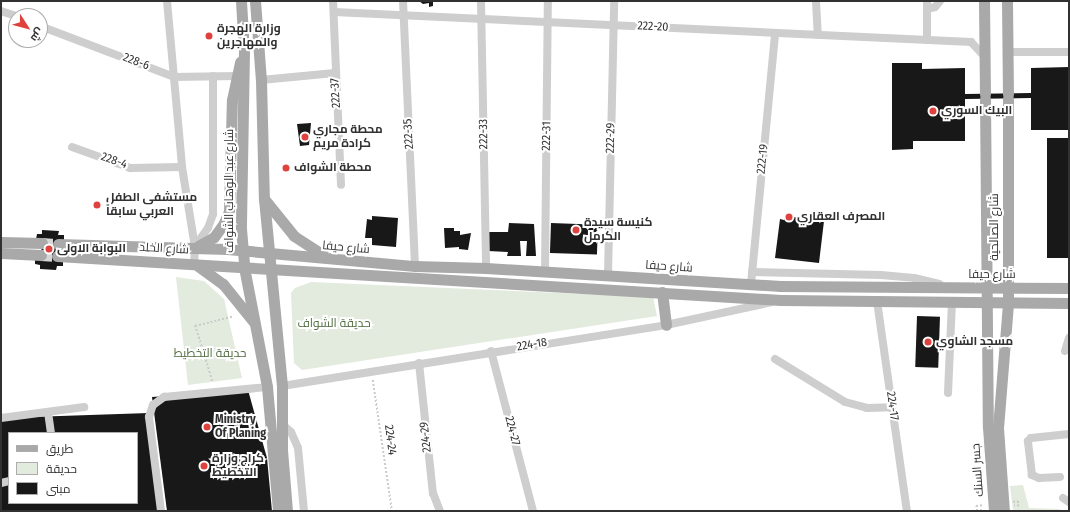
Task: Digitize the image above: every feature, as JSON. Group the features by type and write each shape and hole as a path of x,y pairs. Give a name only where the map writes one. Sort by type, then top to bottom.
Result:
{"main road":[{"name":"شارع عبد الوهاب الشواف","path":"241,1 244,51 242,250 278,450"},
{"path":"256,1 261,80 264,199 282,386 282,424 278,450 278,511"},
{"name":"شارع الصالحية","path":"984,1 987,303 993,428"},
{"name":"شارع الصالحية","path":"993,428 1008,304 1007,1"},
{"path":"195,247 207,243 214,237 224,223 229,211 231,197 232,100 236,76 244,51"},
{"path":"264,199 294,236 330,260"},
{"path":"1,242 42,243"},
{"name":"شارع الخلد","path":"58,244 195,247 269,253"},
{"path":"1,253 41,255"},
{"name":"شارع حيفا","path":"269,253 330,260 415,266 486,268 751,284 1069,288"},
{"name":"شارع الخلد","path":"57,256 270,269"},
{"path":"194,264 210,273 223,284 256,325"},
{"name":"شارع حيفا","path":"270,269 781,300 1008,304 1069,303"},
{"path":"662,292 666,325"},
{"name":"جسر السنك","path":"993,428 994,511"},
{"name":"جسر السنك","path":"993,428 1004,511"},
{"path":"278,450 287,511"}],"street":[{"path":"167,1 182,167 195,247 194,264"},
{"name":"222-37","path":"333,1 341,185"},
{"name":"222-35","path":"403,1 415,266"},
{"name":"222-33","path":"481,1 486,268"},
{"name":"222-31","path":"545,272 548,1"},
{"name":"222-29","path":"608,275 614,1"},
{"path":"816,1 818,35"},
{"path":"927,40 927,5 935,7 940,1"},
{"name":"222-20","path":"334,12 971,42"},
{"name":"228-6","path":"48,29 174,76 236,76"},
{"path":"984,29 971,42 985,57"},
{"name":"222-19","path":"751,284 776,33"},
{"path":"1008,52 1069,52"},
{"path":"261,80 335,73"},
{"path":"195,247 208,228 214,214 213,76"},
{"name":"228-4","path":"72,146 130,168 182,167"},
{"path":"752,272 899,277 947,287"},
{"name":"224-18","path":"282,386 491,351 666,325 781,300"},
{"name":"224-17","path":"877,301 907,511"},
{"path":"948,392 952,302"},
{"path":"1065,351 1069,338"},
{"name":"224-27","path":"491,351 533,511"},
{"path":"775,359 845,402 867,408 892,407"},
{"name":"224-29","path":"419,363 432,493 440,511"},
{"path":"161,511 149,417 153,404 164,397 267,387"},
{"path":"1,418 84,407"},
{"path":"48,412 50,432"},
{"path":"282,424 290,432 298,448 304,511"},
{"path":"1060,477 1039,478 1032,475 1028,441 1031,438 1069,434"}],"path":[{"path":"212,381 195,326 232,317"},
{"name":"224-24","path":"372,371 392,511"},
{"path":"1018,501 1019,506"},
{"path":"976,506 977,510"}],"green space":[{"name":"حديقة التخطيط","path":"176,277 204,281 224,299 242,378 188,385"},
{"name":"حديقة الشواف","path":"311,282 653,297 657,316 302,370 294,363 291,293 295,288"},
{"path":"1023,485 1029,508 1059,509 1064,511 1013,511 1010,486"}],"building":[{"path":"419,1 433,1 433,6 429,7 429,3 423,4"},
{"path":"892,63 922,63 922,69 965,68 965,94 1031,93 1031,68 1069,67 1069,130 1031,130 1031,98 965,99 965,141 913,141 913,149 892,150"},
{"name":"محطة مجاري كرادة مريم","path":"311,123 309,145 300,146 297,124"},
{"path":"1047,138 1069,138 1069,258 1047,258"},
{"path":"372,216 398,218 396,247 372,245 372,238 365,238 367,219 372,220"},
{"path":"785,216 824,221 819,263 775,258 780,219 784,220"},
{"path":"509,223 534,224 536,256 526,256 527,241 520,241 521,256 507,256 508,252 488,251 489,232 508,232"},
{"path":"551,223 598,225 597,255 550,253"},
{"path":"444,228 454,228 454,231 460,231 460,235 471,233 468,250 459,249 459,247 445,248"},
{"path":"42,230 59,231 58,235 64,235 64,241 58,240 57,260 63,260 63,266 57,266 56,270 40,269 40,265 35,264 35,258 41,259 42,239 36,239 37,234 42,234"},
{"name":"مسجد الشاوي","path":"917,316 940,317 938,368 915,367"},
{"name":"Ministry Of Planing","path":"248,390 267,458 272,511 167,511 152,397"},
{"path":"149,413 163,511 1,511 1,418"}],"tunnel":[{"path":"42,243 58,244"},
{"path":"41,255 57,256"}],"place":[{"name":"وزارة الهجرة والمهاجرين","path":"209,36"},
{"name":"البيك السوري","path":"933,111"},
{"name":"محطة مجاري كرادة مريم","path":"305,137"},
{"name":"محطة الشواف","path":"286,168"},
{"name":"مستشفى الطفل العربي سابقاً","path":"97,205"},
{"name":"المصرف العقاري","path":"789,217"},
{"name":"كنيسة سيدة الكرمل","path":"576,230"},
{"name":"البوابة الاولى","path":"49,249"},
{"name":"مسجد الشاوي","path":"928,342"},
{"name":"Ministry Of Planing","path":"207,427"},
{"name":"كراج وزارة التخطيط","path":"204,466"}]}
